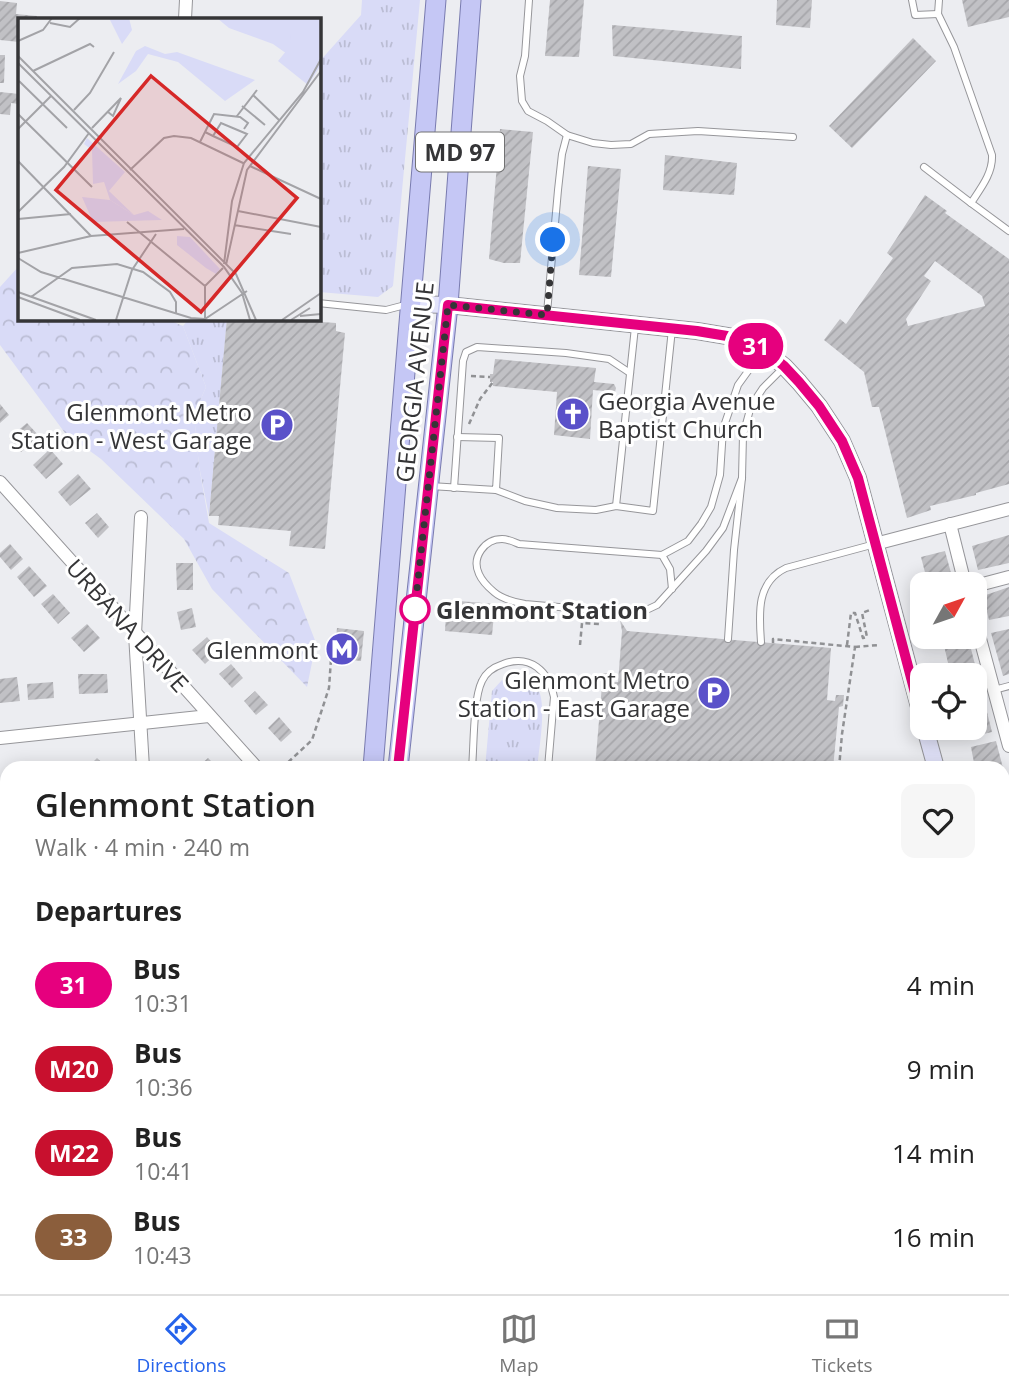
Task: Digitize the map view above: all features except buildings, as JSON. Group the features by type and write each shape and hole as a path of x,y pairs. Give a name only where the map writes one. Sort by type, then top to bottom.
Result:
{"main road":[{"name":"GEORGIA AVENUE","path":"374,761 436,0"},
{"name":"GEORGIA AVENUE","path":"399,761 448,305 471,0"}],"street":[{"path":"185,18 186,0"},
{"path":"410,304 448,305 672,329 739,338 765,351 784,366 819,406 842,441 858,478 910,674"},
{"name":"URBANA DRIVE","path":"0,482 251,761"},
{"path":"875,544 1009,509"},
{"path":"141,517 135,634 143,761"},
{"path":"950,524 962,572"},
{"path":"987,583 1009,577"},
{"path":"983,649 1009,746"},
{"path":"0,738 209,716"},
{"path":"928,740 934,761"}],"lane":[{"path":"529,0 525,56 520,76 522,101 528,111 567,135 611,145 631,144 649,134 698,131 793,138"},
{"path":"912,0 915,15 938,14"},
{"path":"939,0 938,14 954,47 992,155 987,178 971,203"},
{"path":"547,315 562,154 567,135"},
{"path":"924,167 1009,231"},
{"path":"320,303 386,310 410,304"},
{"path":"615,506 635,325"},
{"path":"428,486 496,490 525,501 557,508 596,510 615,506 653,511 672,329"},
{"path":"454,488 460,437 463,361 466,352 471,348 520,349 609,359 630,373"},
{"path":"742,478 723,528 706,551 657,605 638,614 525,604 509,600 495,594 478,573 476,559 481,550 490,541 505,538 519,544 662,555 688,541 711,507 720,475 723,429 738,385 765,351"},
{"path":"728,639 742,478 743,435 751,406 763,388 784,366"},
{"path":"460,437 499,438 496,490"},
{"path":"761,642 759,611 768,582 776,573 875,544"},
{"path":"662,555 670,569 672,589"},
{"path":"473,761 478,692 483,678 499,665 520,661 540,669 548,677 552,687 554,697 549,761"},
{"path":"994,690 1009,686"}],"path":[{"path":"465,375 490,377"},
{"path":"460,437 480,399 493,382"},
{"path":"846,646 851,613 855,613 863,638 867,637 862,613 870,610"},
{"path":"580,645 582,623 599,624"},
{"path":"772,643 773,639 855,647 879,645"},
{"path":"840,761 855,647"},
{"path":"290,761 312,740 328,688 331,659"}],"green space":[{"path":"362,0 420,0 393,286 378,297 320,292 320,61 361,15"},
{"path":"18,267 18,320 169,320 183,326 206,387 194,415 209,523 289,573 316,643 307,687 212,589 184,539 101,459 65,433 0,345 0,287"},
{"path":"188,320 227,320 209,516 199,466 194,415 206,387 183,326"},
{"path":"520,676 528,680 534,684 541,696 542,727 538,761 486,761 492,691 502,680"}],"bus line":[{"name":"31","path":"399,761 448,305 697,331 739,338 765,351 784,366 819,406 842,441 858,478 910,674"}],"place":[{"name":"Georgia Avenue Baptist Church","path":"573,414"},
{"name":"Glenmont Metro Station - West Garage","path":"277,425"},
{"name":"Glenmont Station","path":"415,609"},
{"name":"Glenmont","path":"342,649"},
{"name":"Glenmont Metro Station - East Garage","path":"714,693"}],"route":[{"path":"415,609 414,617 448,305 547,315 553,240"}]}
